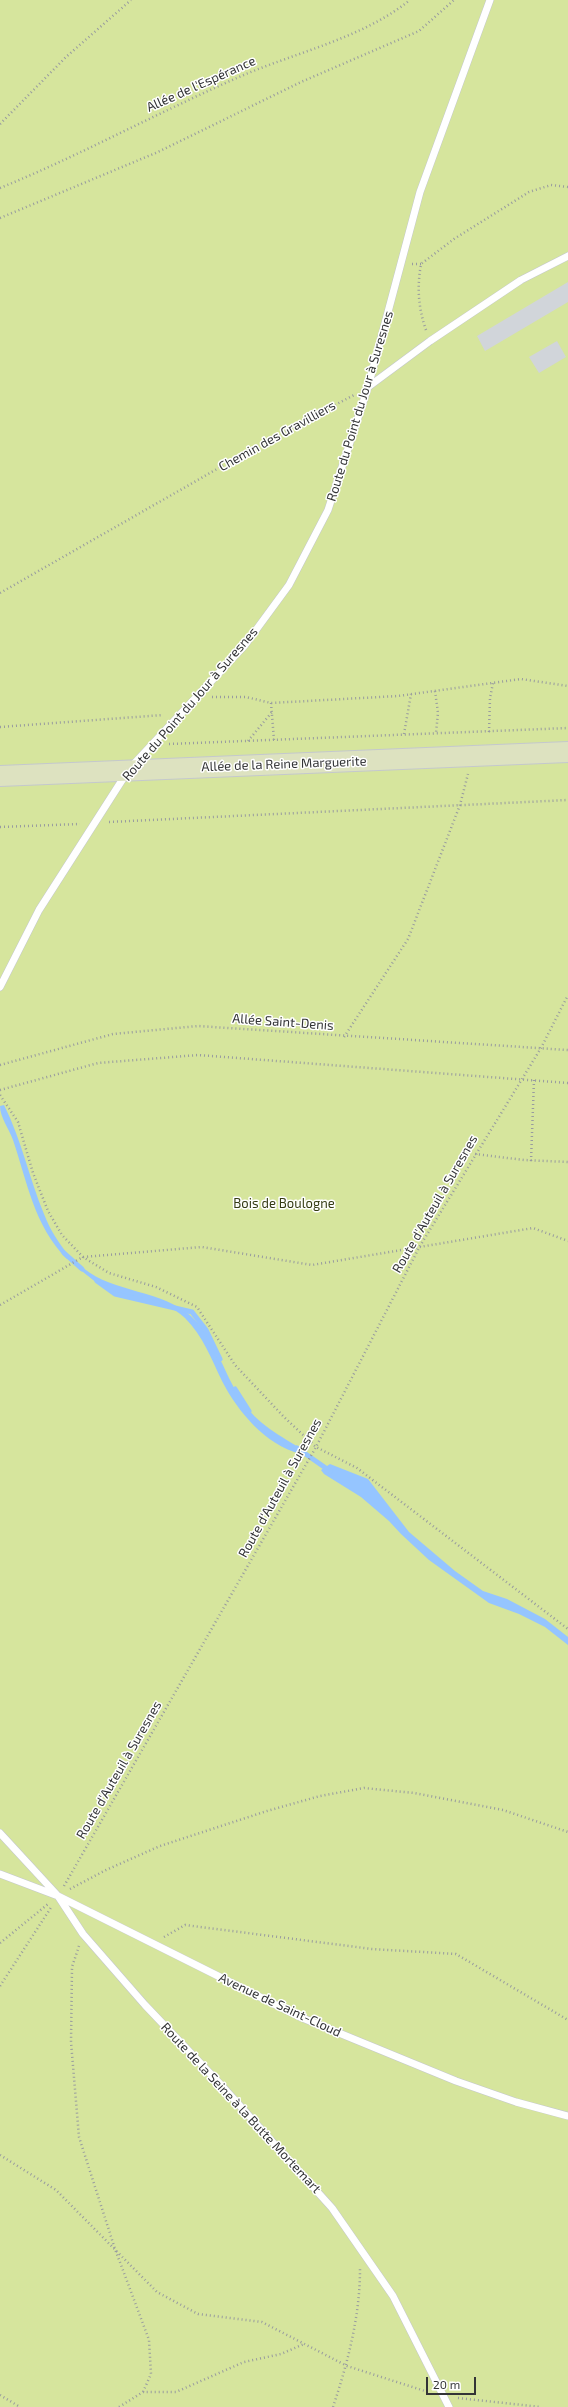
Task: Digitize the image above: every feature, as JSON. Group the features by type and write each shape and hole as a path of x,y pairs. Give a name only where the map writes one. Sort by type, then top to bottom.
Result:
{"main road":[{"name":"Allée de la Reine Marguerite","path":"0,776 568,752"}],"lane":[{"name":"Route du Point du Jour à Suresnes","path":"0,987 39,910 128,770 245,645 289,585 328,510 368,387 420,192 490,0"},
{"path":"368,387 430,341 521,280 568,256"},
{"name":"Route de la Seine à la Butte Mortemart","path":"0,1833 58,1896 83,1934 332,2208 393,2296 449,2407"},
{"name":"Avenue de Saint-Cloud","path":"0,1874 58,1896 152,1944 321,2026 456,2081 516,2102 568,2116"}],"path":[{"path":"0,124 66,57 130,0"},
{"name":"Allée de l'Espérance","path":"0,188 240,76 353,33 394,12 410,0"},
{"path":"0,218 158,152 301,82 419,31 454,0"},
{"path":"430,341 420,313 418,284 421,264 454,239 529,192 551,184 568,187"},
{"name":"Chemin des Gravilliers","path":"0,593 259,445 368,387"},
{"path":"0,727 170,715 190,704 213,697 246,697 271,703 411,694 521,679 568,686"},
{"path":"490,732 490,698 494,683"},
{"path":"435,691 438,713 436,733"},
{"path":"404,734 411,694"},
{"path":"271,703 274,740"},
{"path":"248,741 272,712"},
{"path":"169,744 568,728"},
{"path":"344,1037 408,939 460,805 472,756"},
{"path":"0,827 568,800"},
{"name":"Route d'Auteuil à Suresnes","path":"0,1986 58,1896 306,1464 420,1246 520,1079 541,1048 568,996"},
{"name":"Allée Saint-Denis","path":"0,1065 113,1034 198,1026 344,1037 568,1050"},
{"path":"0,1090 98,1063 198,1055 568,1083"},
{"path":"531,1160 534,1080"},
{"path":"0,1095 18,1122 33,1173 48,1211 62,1235 82,1258 109,1273 156,1287 197,1307 236,1365 315,1448 357,1468 568,1629"},
{"path":"475,1154 568,1162"},
{"path":"0,1305 82,1258 202,1247 312,1265 533,1228 568,1241"},
{"path":"0,1943 58,1896 106,1870 160,1846 267,1811 320,1796 364,1788 414,1793 503,1810 568,1832"},
{"path":"152,1944 185,1925 372,1949 456,1954 568,2020"},
{"path":"83,1934 72,1967 71,2042 79,2137 115,2249 149,2340 151,2374 142,2392 119,2407"},
{"path":"0,2155 56,2190 158,2292 198,2314 262,2322 347,2366 445,2397 496,2401 541,2407"},
{"path":"333,2407 347,2366 360,2294 358,2244"},
{"path":"142,2392 176,2392 244,2362 281,2354 304,2344"},
{"path":"0,2395 20,2407"}],"green space":[{"name":"Bois de Boulogne","path":"0,0 568,0 568,2407 0,2407"}],"water":[{"path":"4,1105 16,1132 46,1220 69,1256 67,1259 56,1246 39,1218 13,1140 1,1114 0,1106"},
{"path":"79,1264 102,1280 174,1304 186,1312 204,1331 218,1354 235,1390 248,1409 270,1429 303,1450 300,1454 275,1443 264,1435 244,1415 222,1381 197,1332 177,1311 150,1300 121,1294 107,1289 77,1267"},
{"path":"330,1464 368,1479 409,1532 455,1571 483,1591 507,1599 545,1619 568,1637 568,1645 545,1627 519,1614 489,1603 429,1560 389,1521 361,1497 324,1474 321,1470"}],"building":[{"path":"568,282 568,302 485,351 477,336"},
{"path":"557,341 566,357 539,373 529,357"}],"waterway":[{"path":"64,1253 82,1269"},
{"path":"97,1281 115,1294 192,1312 206,1330 220,1359"},
{"path":"235,1389 249,1411"},
{"path":"297,1448 330,1471"}]}
